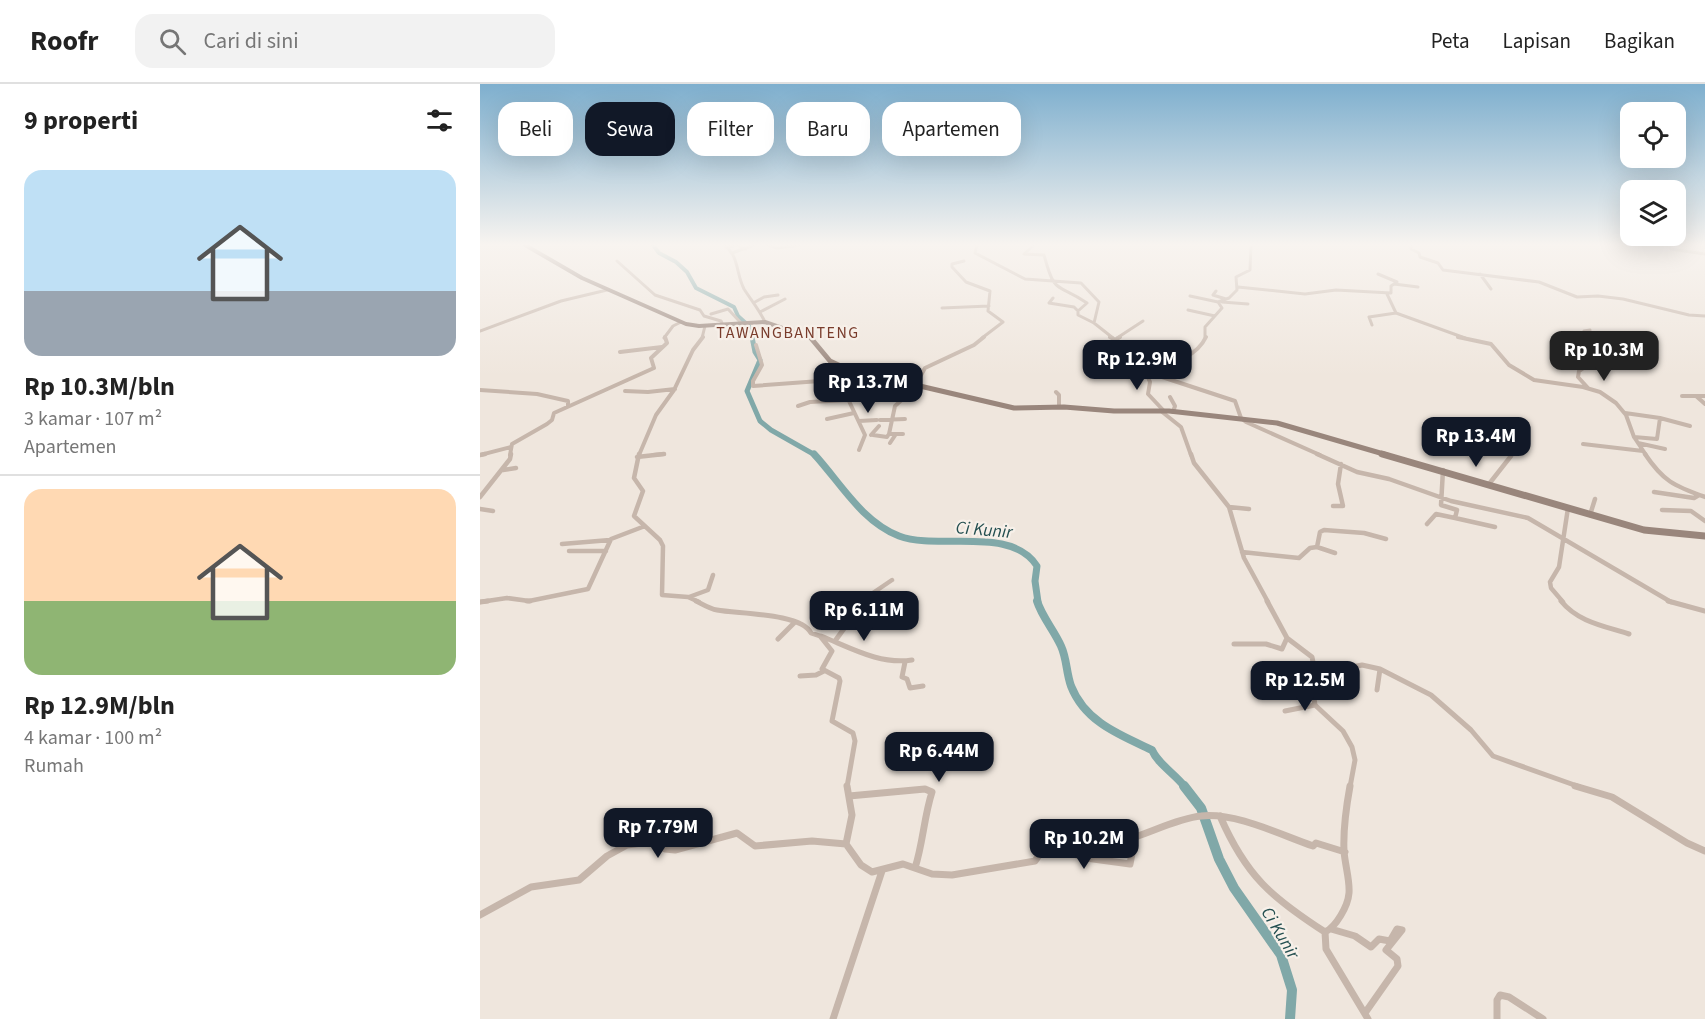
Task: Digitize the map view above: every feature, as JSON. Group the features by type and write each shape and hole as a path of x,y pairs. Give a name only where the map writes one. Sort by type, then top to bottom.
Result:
{"street":[{"path":"648,289 655,295 700,310 704,316 721,321 723,325"},
{"path":"744,289 755,302 765,322"},
{"path":"889,434 895,406 917,384 925,368 974,345 1003,324 1003,320 989,312 991,294 990,291 984,289"},
{"path":"1058,289 1072,293 1087,303 1078,311"},
{"path":"1087,289 1099,302 1094,323"},
{"path":"1220,302 1237,289"},
{"path":"1245,289 1300,294 1336,290 1387,294 1392,292 1391,289"},
{"path":"1556,289 1577,297 1596,296 1623,299 1689,315 1705,316"},
{"path":"480,331 517,315 554,303 607,290 694,326 765,322 809,336 830,361 848,369 1006,407 1163,411 1287,426 1644,530 1705,536"},
{"path":"1213,296 1216,291"},
{"path":"1387,294 1396,313"},
{"path":"755,302 764,297 778,295"},
{"path":"1201,298 1207,295 1226,299"},
{"path":"1190,296 1220,302 1248,304"},
{"path":"1053,298 1049,303 1074,307 1080,316 1094,323 1098,329 1132,348 1156,375 1235,401 1243,419 1357,472 1462,503 1519,514 1672,603 1705,611"},
{"path":"760,312 785,299"},
{"path":"1220,302 1222,308 1205,327 1206,337 1200,349 1175,362 1151,370 1147,375 1150,382 1148,394 1157,406 1181,427 1194,463 1229,507 1242,552 1287,638 1312,657 1316,674 1312,696 1315,705 1343,731 1352,747 1355,759 1344,818 1349,894 1344,908 1328,931 1326,949 1367,1016 1398,966 1397,959 1386,950 1402,930 1397,929 1390,941 1379,939 1371,947 1355,936 1328,931 1281,904 1264,891 1237,853 1220,816"},
{"path":"942,308 989,306"},
{"path":"711,314 728,309 742,323"},
{"path":"1188,310 1215,316"},
{"path":"1372,325 1368,318 1396,313 1454,336 1491,344 1509,365 1534,380 1588,388 1610,399 1625,413 1634,437 1659,475 1705,496"},
{"path":"1115,340 1143,321"},
{"path":"480,455 511,447 549,422 553,413 649,371 655,367 651,358 667,343 664,338 681,322"},
{"path":"705,326 704,336 693,350 675,389 656,415 637,457 634,478 643,491 641,502 633,513 660,540 663,546 662,595 688,597 708,591 713,575"},
{"path":"1588,388 1578,376 1579,371 1589,364 1578,343 1584,331 1590,330"},
{"path":"1115,340 1117,352 1145,361"},
{"path":"756,345 762,364 753,381 753,386 820,381 840,382"},
{"path":"620,352 663,347"},
{"path":"878,376 888,366"},
{"path":"848,369 841,376 840,382 865,435 858,450"},
{"path":"625,391 648,392 675,389"},
{"path":"480,390 561,399 568,401 568,406"},
{"path":"1056,392 1059,395 1059,407"},
{"path":"1682,396 1705,396"},
{"path":"1695,396 1705,404"},
{"path":"1170,397 1175,406 1173,412"},
{"path":"798,406 810,402 848,400"},
{"path":"827,418 854,413"},
{"path":"1625,413 1660,418 1690,426"},
{"path":"859,421 905,418"},
{"path":"1634,437 1657,439 1660,418"},
{"path":"873,435 879,426"},
{"path":"890,443 896,434"},
{"path":"865,435 903,434"},
{"path":"1638,443 1665,449"},
{"path":"1583,444 1643,451"},
{"path":"480,497 503,470 511,457 511,447"},
{"path":"637,457 664,454"},
{"path":"1489,484 1511,456"},
{"path":"1333,506 1343,506 1338,484 1341,464"},
{"path":"503,470 516,468"},
{"path":"1443,470 1441,505 1457,510 1455,518"},
{"path":"1654,492 1694,498 1699,495"},
{"path":"1590,515 1594,499"},
{"path":"1229,507 1250,509"},
{"path":"1568,508 1559,567 1550,582 1551,588 1568,609 1587,621 1629,634"},
{"path":"480,509 493,511"},
{"path":"1662,510 1690,511 1700,514 1705,521"},
{"path":"1427,524 1436,514 1495,527"},
{"path":"562,544 610,540 645,526"},
{"path":"1317,547 1320,532 1324,530 1364,533 1386,539"},
{"path":"480,602 507,598 529,602 587,590 610,540"},
{"path":"1242,552 1299,558 1310,548 1317,547 1335,553"},
{"path":"569,551 606,550"},
{"path":"835,641 867,597 892,580"},
{"path":"688,597 714,610 771,616 795,622 808,627 812,633 878,659 909,661 902,677 907,679 910,688 923,686"},
{"path":"778,639 795,622"},
{"path":"820,636 832,651 822,669 824,671"},
{"path":"1234,644 1266,644 1282,649 1287,638"},
{"path":"1316,674 1362,665 1380,669 1431,694 1471,730 1493,756 1541,775 1612,798 1687,843 1705,851"},
{"path":"1377,690 1380,669"},
{"path":"800,676 816,675 824,671 835,675 840,681 832,721 854,733 855,736 847,788 852,815 846,844"},
{"path":"1285,711 1315,705"},
{"path":"849,796 915,790 932,792 924,819 923,841 915,868"},
{"path":"480,915 531,887 579,880 607,856 627,845 640,842 657,843 665,849 675,850 737,833 755,846 812,841 846,844 866,869 882,871 903,864 932,874 952,875 1006,864 1035,861 1046,845 1086,858 1130,864 1135,837 1198,816 1220,816 1313,846 1316,843 1345,852"},
{"path":"833,1019 882,871"},
{"path":"1497,1019 1497,1000 1500,995 1509,997 1531,1015 1543,1019"}],"waterway":[{"name":"Ci Kunir","path":"697,289 734,307 738,316 749,326 752,338"},
{"name":"Ci Kunir","path":"752,337 755,352 760,360 747,391 760,421 771,430 815,455"},
{"name":"Ci Kunir","path":"815,455 862,511 873,521 899,536 915,540 992,542 1010,546 1025,554 1037,566 1035,581 1038,602"},
{"name":"Ci Kunir","path":"1037,601 1061,646 1071,686 1085,709 1105,726 1152,750 1158,760 1184,786"},
{"name":"Ci Kunir","path":"1184,786 1201,808 1219,859 1234,888 1281,955 1292,990 1290,1019"}],"district":[{"name":"TAWANGBANTENG","path":"788,333"}]}
